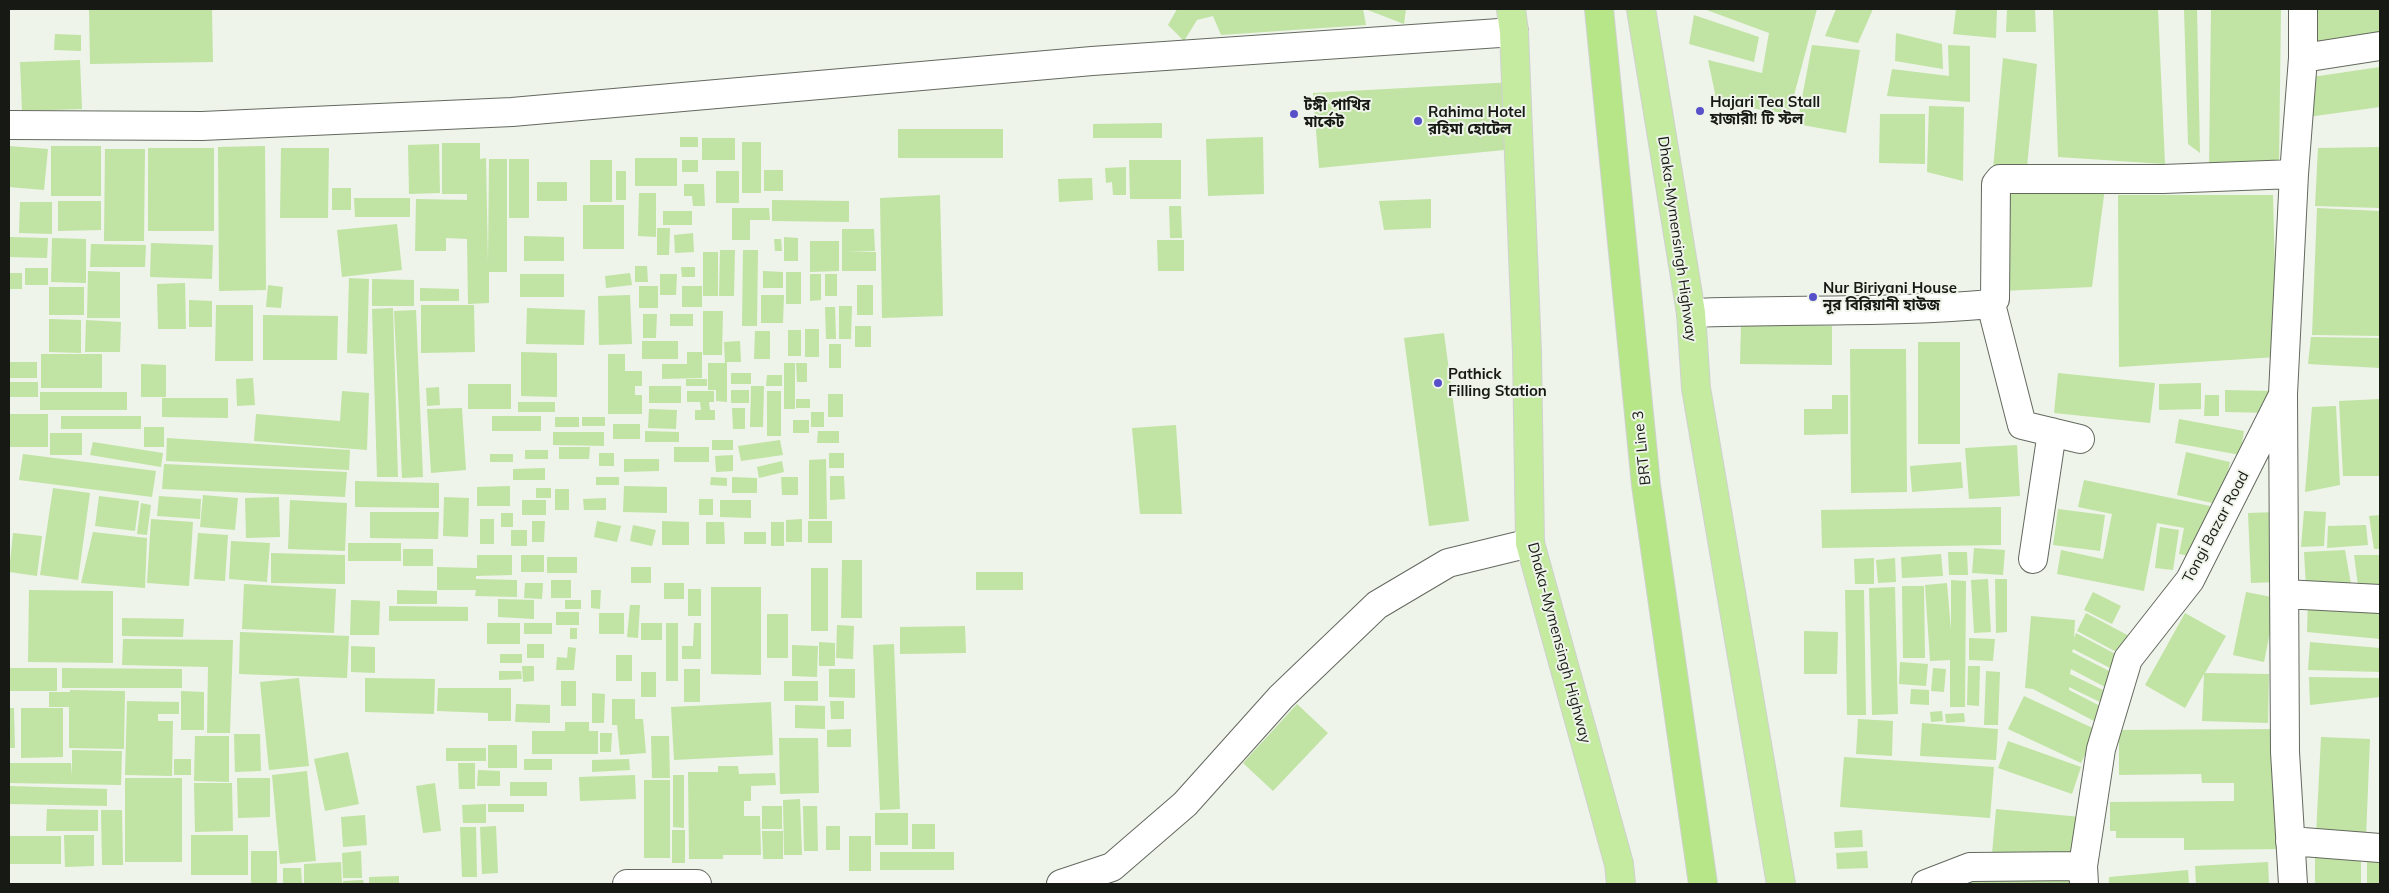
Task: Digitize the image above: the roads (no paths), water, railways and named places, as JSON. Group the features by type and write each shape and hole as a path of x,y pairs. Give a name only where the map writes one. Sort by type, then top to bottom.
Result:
{"highway":[{"name":"BRT Line 3","path":"1599,9 1646,485 1703,884"},
{"name":"Dhaka-Mymensingh Highway","path":"1641,9 1691,313 1696,388 1782,884"},
{"name":"Dhaka-Mymensingh Highway","path":"1513,20 1527,353 1530,543 1620,874"},
{"path":"1599,884 1620,874"}],"street":[{"path":"2293,884 2284,752 2284,394 2294,174 2303,58 2303,9"},
{"path":"9,125 202,126 512,112 1092,61 1513,20"},
{"path":"2303,58 2380,46"},
{"path":"2080,439 2022,425 1991,304 1994,299 1996,184 2000,179 2143,179 2294,174"},
{"path":"1691,313 1766,310 1840,312 1991,304"},
{"name":"Tongi Bazar Road","path":"2084,875 2101,749 2128,659 2190,580 2284,394"},
{"path":"2033,559 2052,432"},
{"path":"1061,884 1112,867 1185,804 1281,697 1377,605 1448,563 1530,543"},
{"path":"2284,594 2380,599"},
{"path":"2290,841 2380,848"},
{"path":"1926,884 1970,867 2084,875"},
{"path":"627,884 696,884"}],"place":[{"name":"Hajari Tea Stall হাজারী! টি স্টল","path":"1700,111"},
{"name":"টঙ্গী পাখির মার্কেট","path":"1294,114"},
{"name":"Rahima Hotel রহিমা হোটেল","path":"1418,121"},
{"name":"Nur Biriyani House নূর বিরিয়ানী হাউজ","path":"1813,297"},
{"name":"Pathick Filling Station","path":"1438,383"}]}
